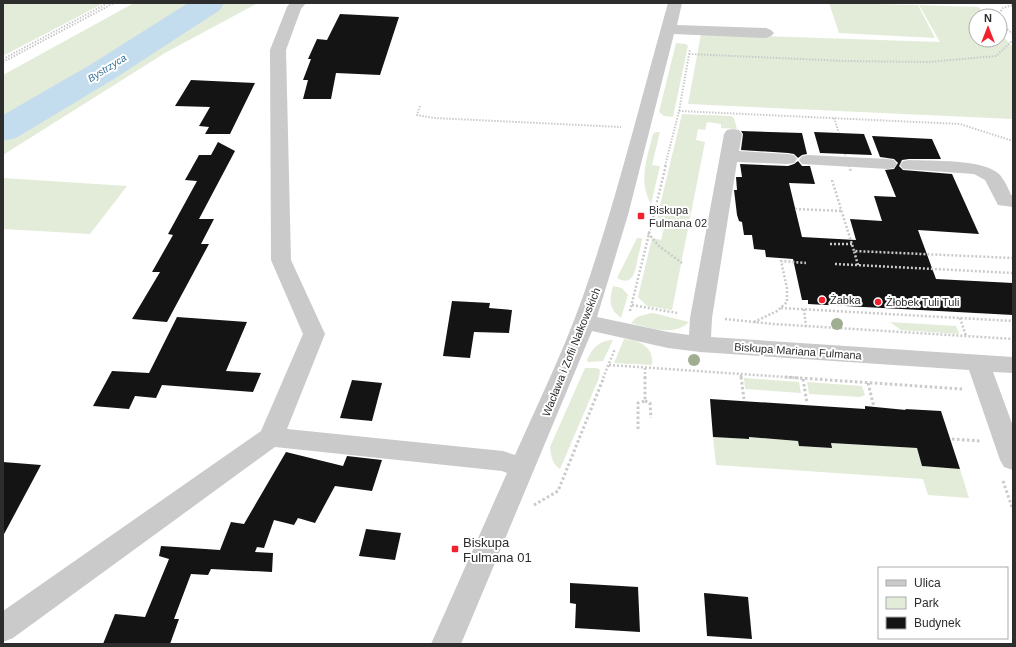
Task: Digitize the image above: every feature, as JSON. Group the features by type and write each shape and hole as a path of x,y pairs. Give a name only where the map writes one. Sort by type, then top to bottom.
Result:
{"street":[{"path":"3,628 271,438 314,334 281,260 278,50 294,7 299,3"},
{"name":"Wacława i Zofii Nałkowskich","path":"446,644 585,322 600,280 642,128 675,29 675,3"},
{"path":"675,29 766,33"},
{"path":"700,344 702,318 733,134"},
{"path":"729,156 788,159"},
{"path":"808,160 888,164"},
{"path":"909,165 978,169 992,178 1005,201 1013,201"},
{"name":"Biskupa Mariana Fulmana","path":"585,322 668,340 700,344 1013,365"},
{"path":"978,363 1013,460"},
{"path":"271,438 504,460 523,468"}],"path":[{"path":"3,59 108,3"},
{"path":"3,62 114,3"},
{"path":"1003,8 1013,4"},
{"path":"530,513 533,505 558,492 632,305 635,286 679,111 690,54 691,44 681,32 675,29"},
{"path":"690,54 845,61 928,62 996,56 1013,40"},
{"path":"420,106 417,115 434,118 642,128"},
{"path":"679,111 960,124 1013,141"},
{"path":"834,118 839,133"},
{"path":"845,154 850,172"},
{"path":"832,180 858,265"},
{"path":"795,209 842,211"},
{"path":"648,233 659,246 682,263"},
{"path":"830,244 852,244"},
{"path":"854,250 1013,258"},
{"path":"754,323 781,308 786,303 788,296 781,261 806,263"},
{"path":"835,264 1013,273"},
{"path":"632,305 702,318 754,323 1013,339"},
{"path":"781,308 1013,321"},
{"path":"804,309 806,327"},
{"path":"960,318 966,336"},
{"path":"609,365 970,390"},
{"path":"645,368 645,401"},
{"path":"741,375 744,399"},
{"path":"803,379 807,403"},
{"path":"868,383 874,407"},
{"path":"638,429 638,402 645,401 650,403 651,418"},
{"path":"952,439 981,441"}],"green space":[{"path":"3,3 104,3 3,56"},
{"path":"134,3 258,3 165,53 3,155 3,75"},
{"path":"829,3 918,5 935,38 839,33"},
{"path":"919,5 979,7 980,8 968,8 968,48 1008,48 1008,42 1013,47 1013,119 688,104 701,34 940,42"},
{"path":"676,43 686,44 688,46 673,117 664,116 659,112"},
{"path":"682,114 731,116 734,118 737,129 721,128 721,124 707,122 705,130 698,129 696,140 705,142 672,310 647,306 638,297 652,238 661,240 666,220 657,218"},
{"path":"660,132 652,165 660,166 651,204 647,195 644,178 646,161 653,134"},
{"path":"3,178 127,186 90,234 3,229"},
{"path":"637,238 642,238 635,271 631,279 623,280 617,278"},
{"path":"613,286 622,288 628,295 621,318 614,311 611,304"},
{"path":"651,313 689,322 683,327 669,330 654,329 631,323 637,317"},
{"path":"890,322 956,326 959,333 901,330"},
{"path":"624,339 635,341 645,346 651,353 652,365 614,363"},
{"path":"613,340 603,361 588,362 587,360 594,348 604,341"},
{"path":"585,368 597,368 600,370 599,378 560,469 551,457 550,447"},
{"path":"744,378 799,382 801,393 745,389"},
{"path":"807,382 862,386 865,395 860,397 809,394"},
{"path":"713,437 749,439 749,437 798,441 799,446 831,448 831,443 917,448 922,466 960,469 969,498 928,495 923,479 716,465"}],"building":[{"path":"340,14 399,17 380,75 336,73 331,99 303,99 308,80 303,80 311,59 308,59 317,39 327,40"},
{"path":"191,80 255,83 230,134 205,134 209,127 199,126 210,107 175,106"},
{"path":"741,131 802,133 807,154 798,158 794,154 788,153 741,150 743,134"},
{"path":"814,132 864,134 872,155 820,153"},
{"path":"872,136 932,139 941,159 902,160 899,166 903,170 952,174 979,234 918,230 936,279 1013,283 1013,315 808,304 808,300 802,300 793,259 766,257 765,250 754,249 752,235 744,235 742,222 739,221 737,215 734,190 737,190 736,177 742,177 740,164 788,166 798,161 802,166 810,166 815,184 789,183 802,237 856,240 850,219 882,221 874,196 896,197 885,170 894,169 898,163 894,159 880,157"},
{"path":"218,142 235,151 199,219 214,219 201,244 209,244 167,322 132,319 160,272 152,272 173,235 168,234 197,181 185,180 199,155 211,155"},
{"path":"452,301 490,303 489,308 512,310 509,333 474,332 470,358 443,356"},
{"path":"177,317 247,322 226,371 261,373 253,392 162,385 156,398 135,396 129,409 93,406 112,371 149,373"},
{"path":"352,380 382,383 372,421 340,418"},
{"path":"710,399 865,409 865,406 906,410 905,409 941,411 960,469 922,466 917,448 831,443 832,448 799,446 798,441 749,437 749,439 713,437"},
{"path":"286,452 343,466 347,456 382,460 372,491 335,486 315,523 298,518 294,525 274,520 264,548 257,547 255,552 273,553 272,572 211,569 208,575 191,574 174,619 179,619 170,644 103,644 115,614 145,617 169,559 159,556 161,546 220,550 231,522 244,524"},
{"path":"3,462 41,465 3,536"},
{"path":"366,529 401,533 395,560 359,556"},
{"path":"570,583 638,587 640,632 575,628 576,604 570,603"},
{"path":"704,593 748,597 752,639 707,636"}],"waterway":[{"name":"Bystrzyca","path":"3,130 102,72 209,3"}],"place":[{"name":"Biskupa Fulmana 02","path":"641,216"},
{"name":"Żabka","path":"822,300"},
{"name":"Żłobek Tuli Tuli","path":"878,302"},
{"name":"Biskupa Fulmana 01","path":"455,549"}]}
